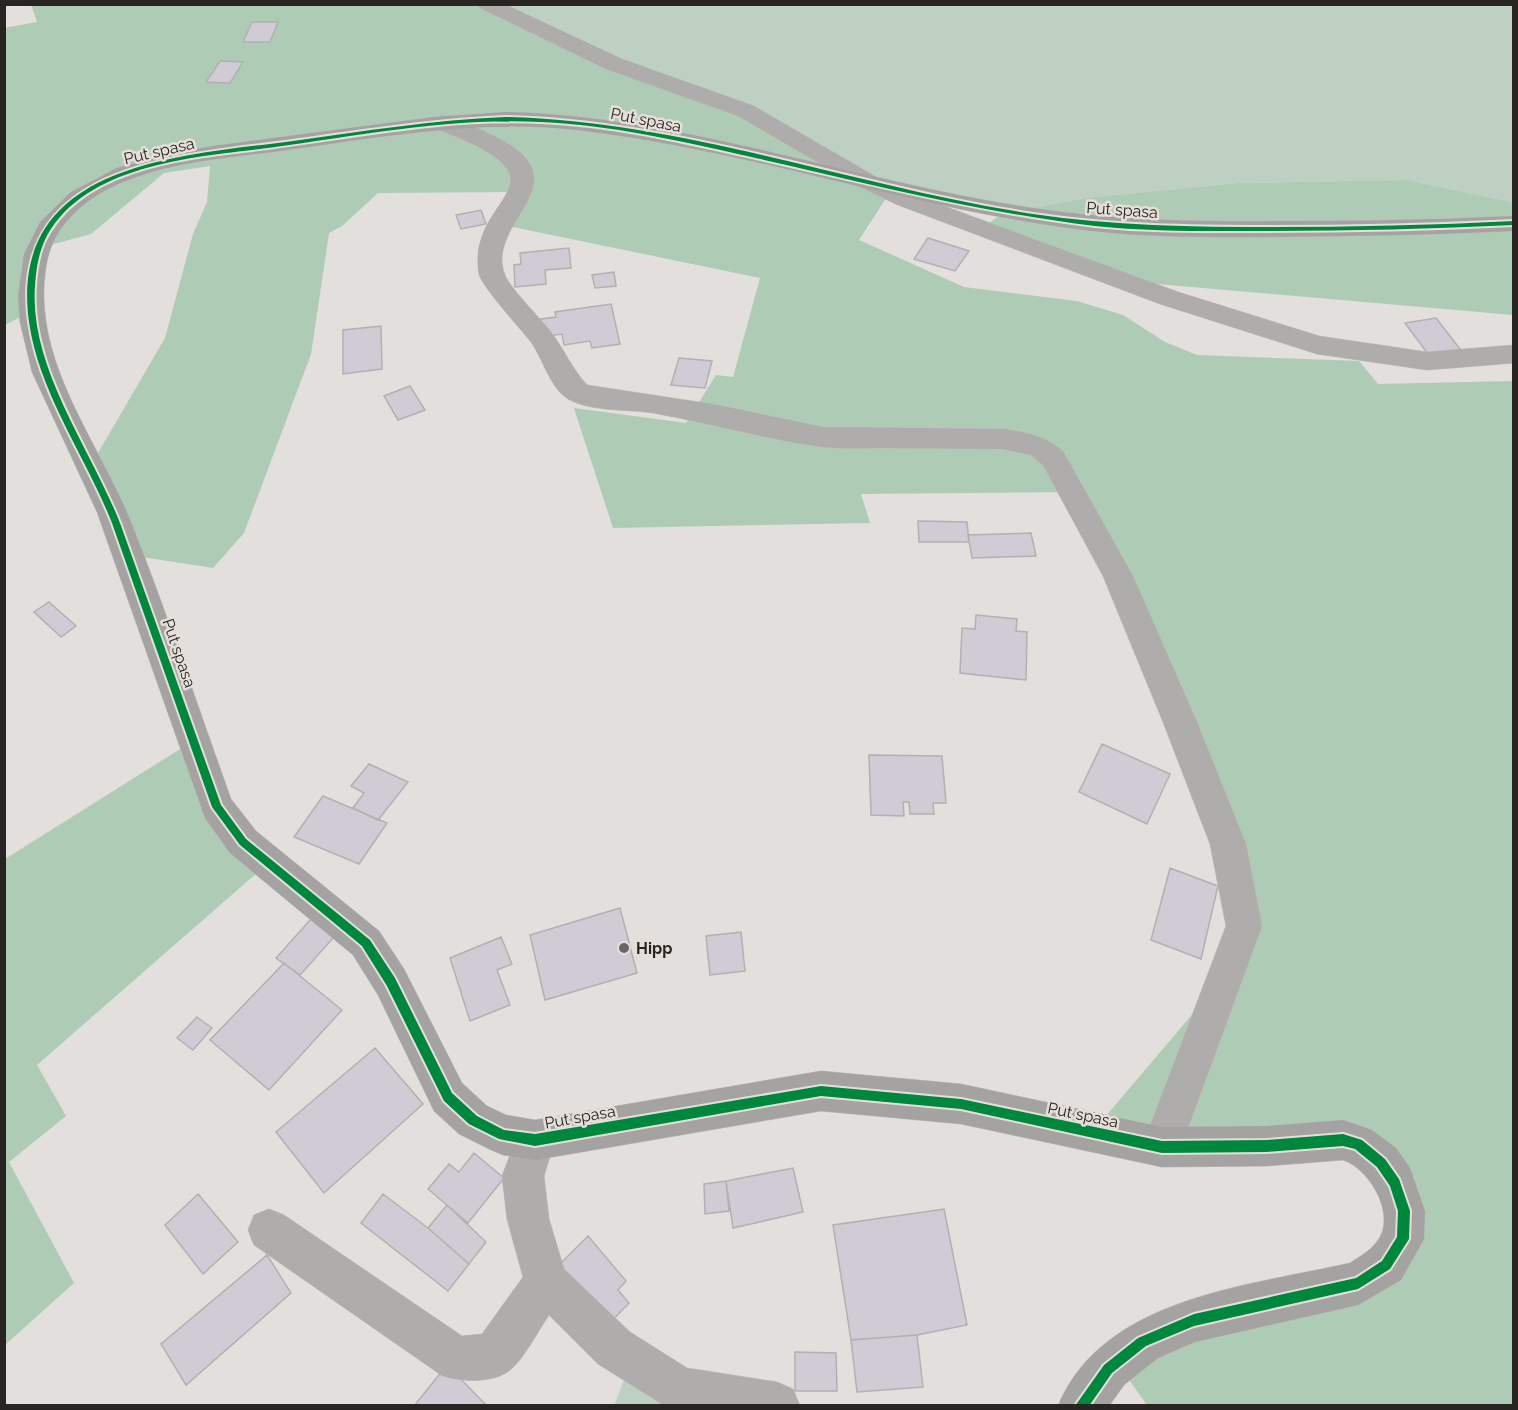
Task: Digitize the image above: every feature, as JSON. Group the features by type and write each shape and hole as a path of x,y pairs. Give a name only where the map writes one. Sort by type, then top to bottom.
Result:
{"street":[{"path":"487,4 615,63 746,111 870,183 906,200 1169,298 1317,345 1427,361 1514,354"},
{"name":"Put spasa","path":"1081,1406 1108,1369 1142,1342 1194,1320 1358,1284 1386,1265 1403,1239 1404,1211 1395,1183 1381,1163 1358,1144 1343,1140 1267,1146 1162,1147 962,1104 821,1091 535,1140 503,1135 472,1120 448,1097 391,982 366,943 243,842 218,807 129,555 98,480 58,404 40,358 30,312 33,264 48,228 63,209 80,195 108,180 141,169 225,152 442,123 532,118 630,130 870,183 1020,213 1097,224 1175,228 1304,229 1514,223"},
{"path":"442,123 477,136 506,152 520,165 523,179 518,195 497,233 491,254 492,276 543,340 566,380 577,392 594,397 636,401 718,415 823,437 1003,439 1025,442 1041,448 1053,458 1074,492 1122,586 1180,722 1228,844 1238,888 1244,926 1162,1147"},
{"path":"535,1140 523,1176 528,1219 546,1282 614,1348 680,1389 777,1405"},
{"path":"269,1230 457,1359 494,1355 546,1282"}],"green space":[{"path":"31,4 487,5 746,111 890,192 859,240 964,287 1077,301 1123,315 1165,342 1197,355 1359,361 1378,384 1513,381 1513,1405 1147,1405 1110,1353 1373,1260 1396,1216 1377,1173 1337,1147 1094,1130 1224,977 1244,926 1074,492 861,494 870,523 613,528 574,408 686,423 716,375 733,377 760,278 508,226 522,192 378,193 342,226 329,233 311,354 244,533 213,568 129,555 91,465 165,338 193,234 207,202 210,166 164,173 91,234 39,248 30,312 5,325 4,28 37,22"},
{"path":"487,5 1513,5 1513,202 1405,180 1238,183 1085,198 1002,214 890,192"},
{"path":"1405,180 1513,202 1513,315 1123,281 980,229 1002,214 1085,198 1238,183"},
{"path":"193,741 258,872 37,1065 66,1116 9,1162 74,1283 5,1345 5,859"},
{"path":"632,1359 777,1405 818,1405 614,1406"}],"building":[{"path":"252,22 278,22 270,42 243,42"},
{"path":"220,61 243,62 230,83 206,82"},
{"path":"481,210 486,224 461,229 456,215"},
{"path":"928,238 969,251 955,271 914,259"},
{"path":"569,248 571,268 545,270 546,284 515,287 514,265 521,264 520,253"},
{"path":"614,272 616,286 595,288 592,275"},
{"path":"611,304 620,344 592,348 590,341 564,345 562,334 536,338 533,320 556,317 555,312"},
{"path":"1436,318 1460,349 1428,354 1405,323"},
{"path":"381,326 382,369 343,374 343,330"},
{"path":"679,358 712,361 705,388 671,385"},
{"path":"410,386 425,410 398,420 384,396"},
{"path":"918,521 967,522 969,542 919,542"},
{"path":"1031,533 1036,556 972,558 968,535"},
{"path":"49,602 76,626 61,637 34,612"},
{"path":"976,615 1017,619 1016,631 1027,632 1026,680 960,673 962,628 975,629"},
{"path":"1102,744 1170,774 1147,824 1079,792"},
{"path":"869,755 942,756 946,803 933,803 934,814 910,814 909,802 903,802 904,816 871,815"},
{"path":"369,764 408,782 378,820 353,808 364,793 351,786"},
{"path":"323,796 387,823 359,864 294,837"},
{"path":"1170,868 1218,886 1201,959 1151,940"},
{"path":"620,908 637,973 545,1000 530,935"},
{"path":"311,919 335,936 300,975 276,958"},
{"path":"741,932 745,971 710,975 706,936"},
{"path":"501,937 512,964 497,970 510,1005 470,1021 450,958"},
{"path":"284,963 342,1010 269,1090 210,1040"},
{"path":"197,1017 212,1028 193,1050 177,1038"},
{"path":"375,1048 423,1104 324,1193 276,1132"},
{"path":"474,1153 504,1178 468,1223 428,1189 449,1164 459,1172"},
{"path":"793,1168 803,1212 733,1228 726,1181"},
{"path":"726,1181 729,1211 705,1214 704,1184"},
{"path":"198,1194 238,1242 203,1274 165,1225"},
{"path":"383,1194 428,1228 469,1264 448,1291 361,1223"},
{"path":"447,1205 486,1242 469,1264 428,1228"},
{"path":"944,1209 967,1325 917,1335 851,1340 833,1225"},
{"path":"588,1236 626,1281 618,1290 629,1303 609,1324 559,1265"},
{"path":"267,1255 291,1293 186,1385 161,1344"},
{"path":"917,1335 923,1387 857,1392 851,1340"},
{"path":"795,1352 836,1353 837,1391 795,1391"},
{"path":"447,1365 487,1406 414,1406"}],"cycle path":[{"path":"1081,1406 1108,1369 1142,1342 1194,1320 1358,1283 1386,1265 1403,1239 1404,1211 1395,1183 1381,1163 1358,1144 1343,1140 1267,1146 1162,1147 961,1104 821,1091 535,1140 503,1135 473,1120 448,1097 391,982 366,943 243,842 217,807 152,619 103,489 46,372 33,322 31,296 36,254 42,240 58,216 79,197 104,182 148,166 220,152 398,128 505,119 577,123 642,133 708,145 968,204 1033,216 1099,224 1139,227 1290,229 1514,223"}],"place":[{"name":"Hipp","path":"624,948"}]}
